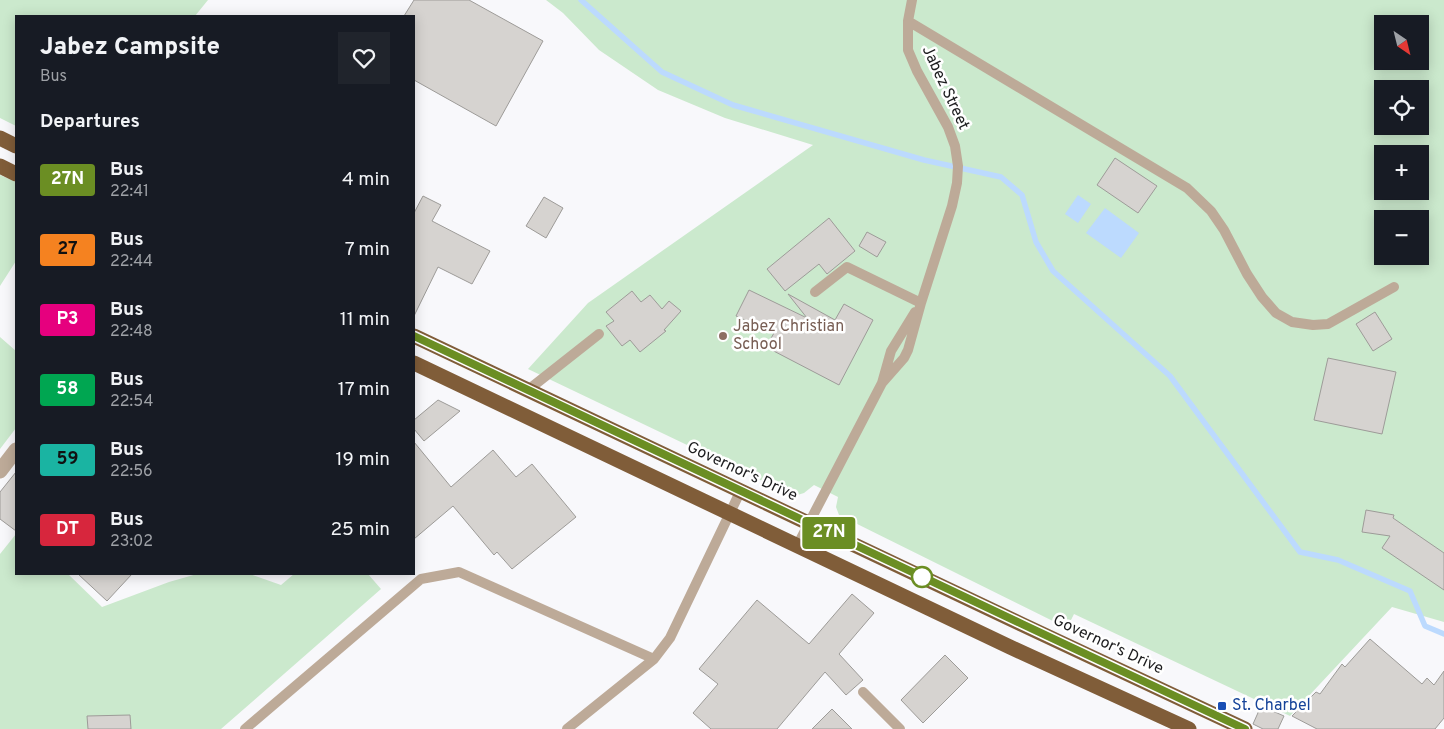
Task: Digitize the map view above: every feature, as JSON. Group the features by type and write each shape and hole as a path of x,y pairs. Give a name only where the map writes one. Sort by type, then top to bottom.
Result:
{"highway":[{"path":"0,138 15,146"},
{"path":"0,166 15,174"},
{"name":"Governor's Drive","path":"415,336 1245,729"},
{"path":"415,363 1010,647 1189,729"}],"street":[{"path":"0,471 15,451"}],"lane":[{"name":"Jabez Street","path":"798,546 882,383 891,351 920,303 952,206 957,183 958,166 955,146 948,127 917,71 908,50 908,21 912,0"},
{"path":"908,21 1187,188 1211,211 1262,297 1276,313 1292,322 1313,325 1328,324 1394,287"},
{"path":"815,292 847,267 920,303"},
{"path":"528,390 599,334"},
{"path":"567,729 654,659 670,638 741,490"},
{"path":"244,729 421,579 459,572 654,659"},
{"path":"863,692 900,729"}],"green space":[{"path":"0,0 208,0 196,15 15,15 15,126 0,118"},
{"path":"546,0 1444,0 1444,622 1392,607 1290,716 1074,614 1067,628 839,515 836,507 838,497 814,485 804,493 794,496 528,369 588,303 813,145 725,118 658,90 599,50 563,13"},
{"path":"0,175 15,182 15,263 0,286"},
{"path":"0,337 15,350 15,429 0,449"},
{"path":"15,535 15,575 69,575 102,607 194,575 253,575 281,585 293,575 369,575 381,589 221,729 0,729 0,554"}],"water":[{"path":"1078,195 1091,204 1078,223 1065,214"},
{"path":"1105,208 1139,233 1121,258 1086,233"}],"building":[{"path":"414,0 469,0 543,41 496,126 415,81 415,15 405,15"},
{"path":"1115,158 1157,186 1138,213 1097,185"},
{"path":"423,196 441,205 432,221 490,251 472,284 438,267 415,314 415,211"},
{"path":"544,197 563,208 546,238 526,226"},
{"path":"829,218 855,251 827,274 819,264 785,291 767,269"},
{"path":"867,232 886,242 877,257 859,246"},
{"path":"749,290 807,318 788,294 835,320 844,304 873,320 839,385 766,347 774,333 736,316"},
{"path":"632,291 641,302 650,295 662,309 669,301 681,311 664,330 666,331 640,352 630,340 622,346 606,326 614,321 606,312"},
{"path":"1375,312 1392,339 1373,351 1356,324"},
{"path":"1328,358 1396,372 1382,434 1314,420"},
{"path":"438,400 460,411 424,441 415,430 415,419"},
{"path":"415,443 451,487 493,450 516,477 532,464 576,517 512,569 497,552 494,555 453,506 415,538"},
{"path":"15,473 15,530 0,519 0,492"},
{"path":"1366,510 1394,515 1393,518 1444,553 1444,590 1382,548 1390,536 1362,532"},
{"path":"79,575 131,575 107,601"},
{"path":"852,594 874,613 839,654 863,680 846,695 825,672 777,729 711,729 693,713 718,684 699,669 757,600 809,644"},
{"path":"1370,639 1422,684 1427,678 1434,685 1444,671 1444,718 1435,729 1317,729 1292,716 1316,692 1320,694 1342,664 1345,667"},
{"path":"945,655 968,678 923,723 901,700"},
{"path":"1261,706 1284,716 1278,729 1263,729 1253,724"},
{"path":"832,709 852,729 812,729"},
{"path":"130,715 131,729 88,729 87,716"}],"waterway":[{"path":"581,0 662,72 733,105 924,160 1001,177 1022,195 1036,242 1053,271 1170,376 1300,552 1338,560 1410,591 1425,626 1444,634"}],"bus line":[{"name":"27N","path":"415,336 1245,729"}],"place":[{"name":"Jabez Christian School","path":"723,336"},
{"name":"St. Charbel","path":"1222,706"}]}
